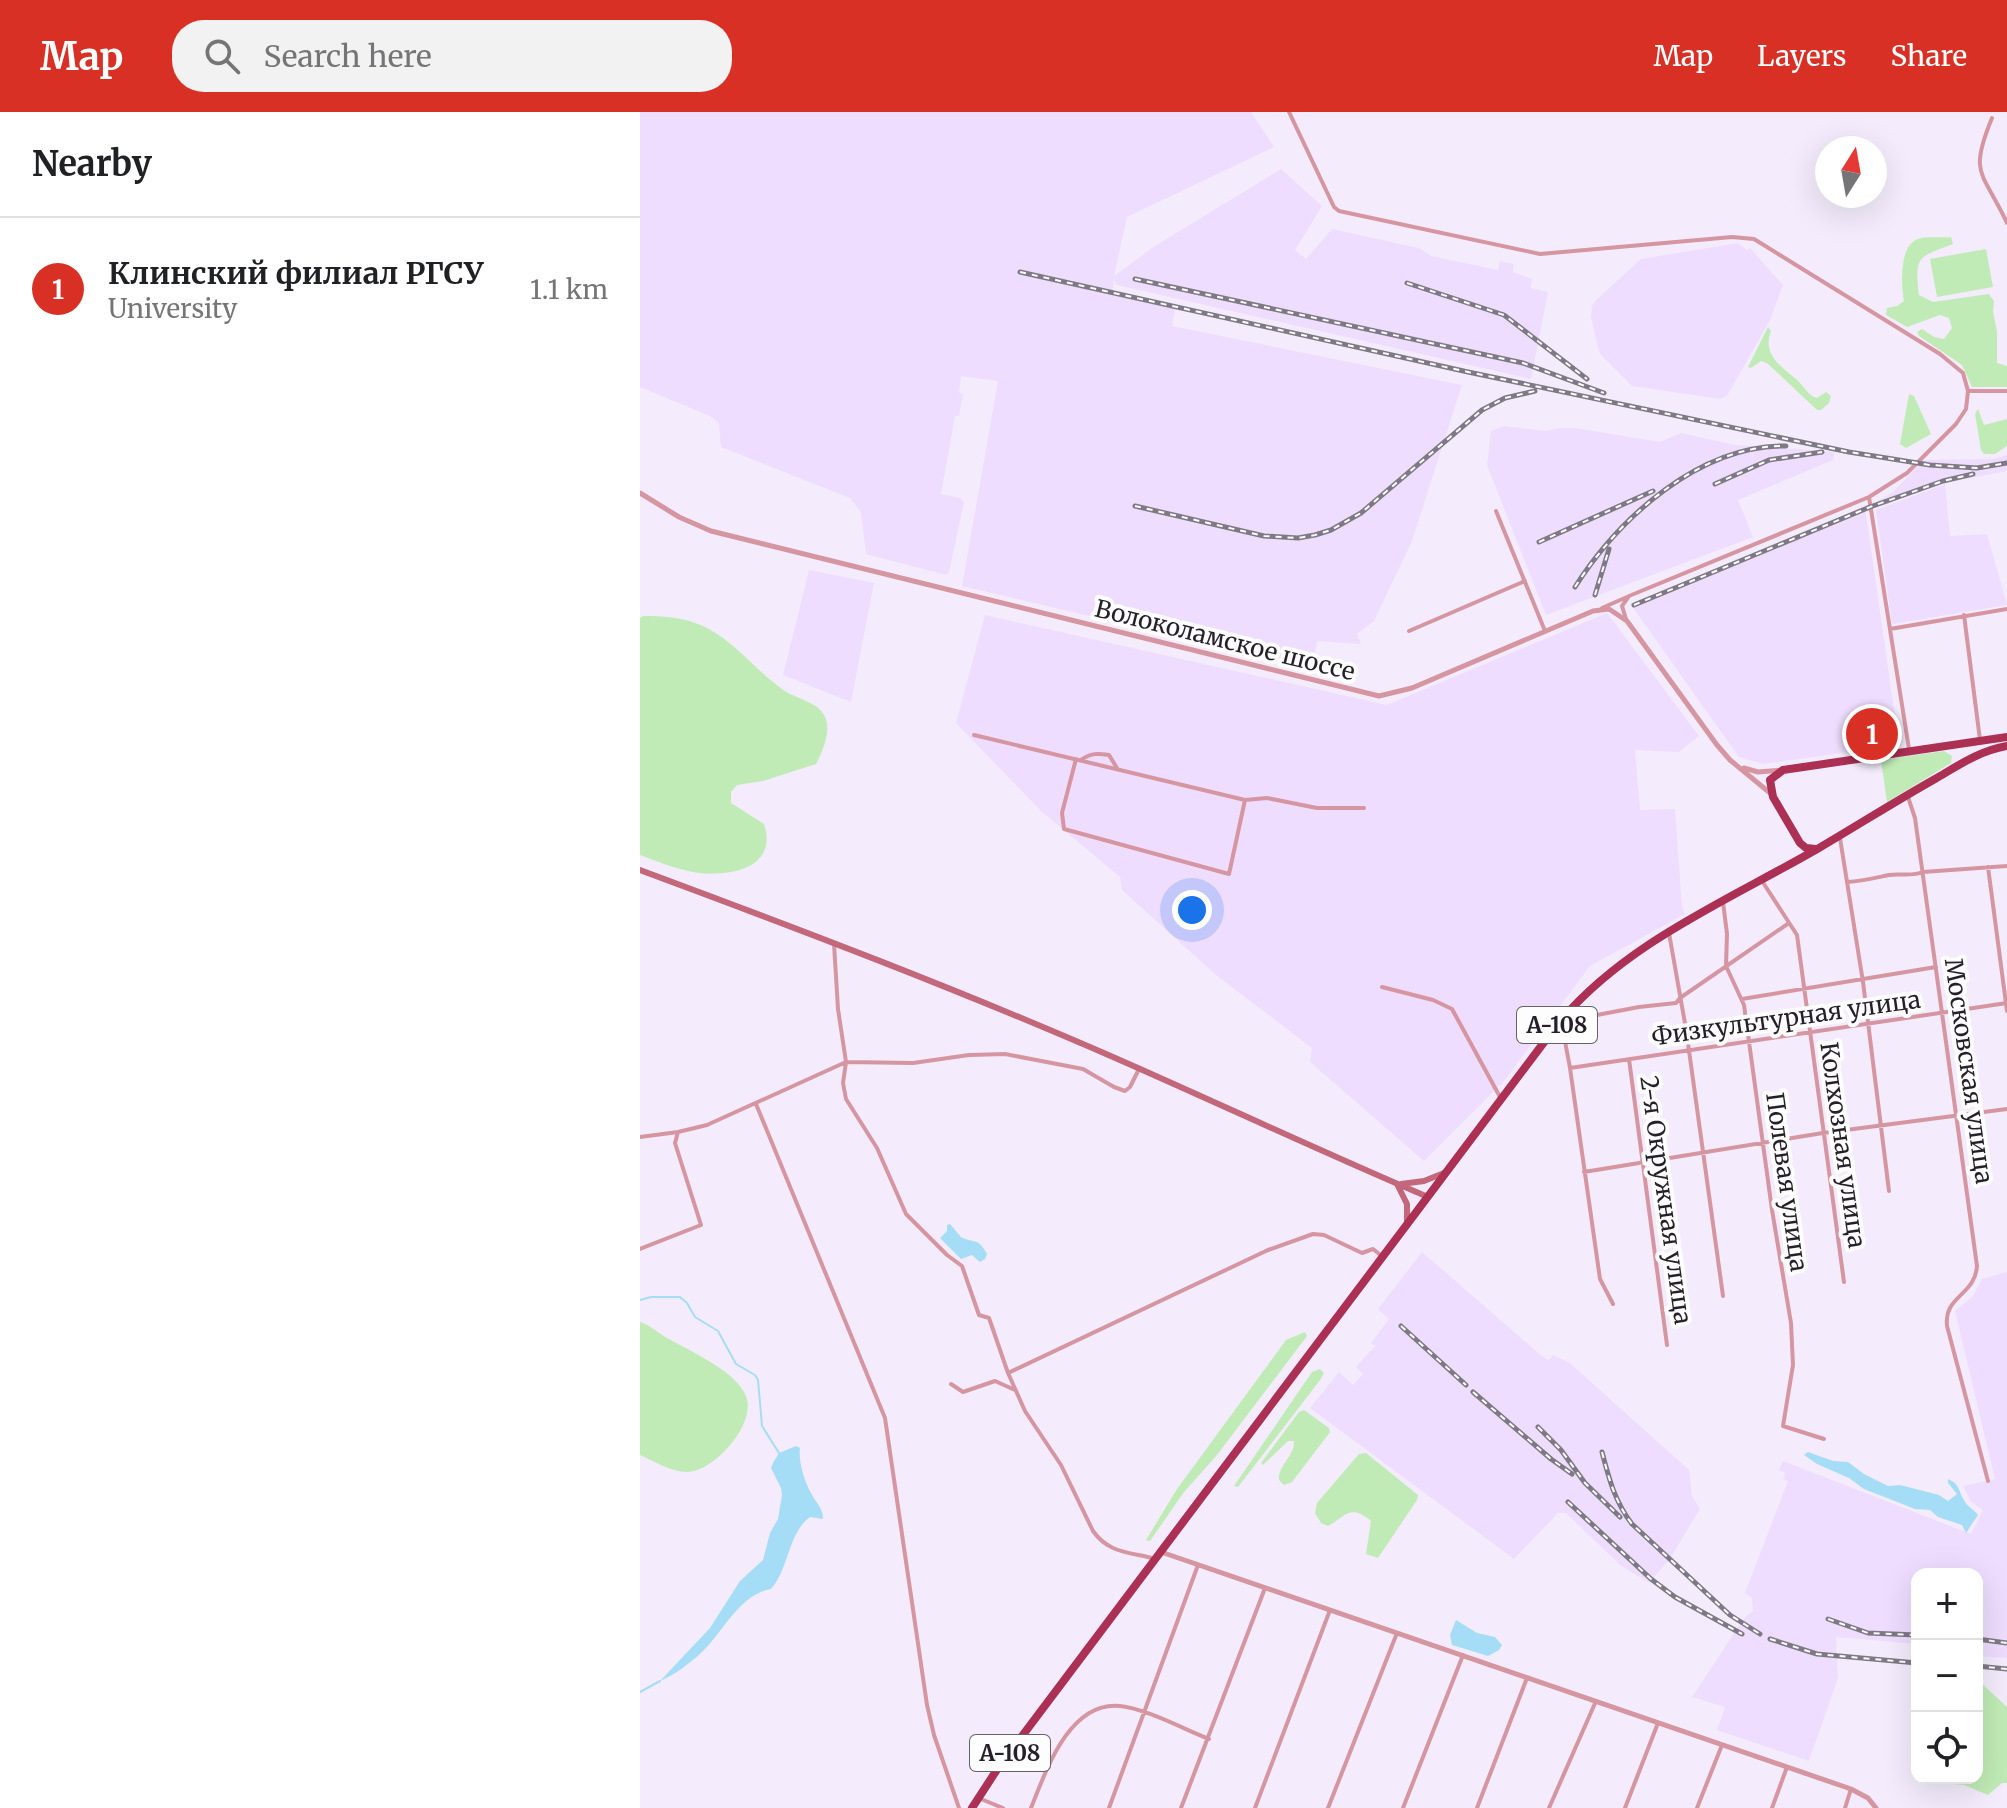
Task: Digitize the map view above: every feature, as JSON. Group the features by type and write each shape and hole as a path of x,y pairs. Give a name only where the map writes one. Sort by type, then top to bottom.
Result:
{"highway":[{"path":"1817,849 1806,848 1800,843 1773,797 1770,780 1783,770 2007,737"},
{"path":"1947,746 1956,753 1953,769"},
{"name":"А-108","path":"972,1808 1501,1099 1586,992 1616,967 1761,879 1974,756 2007,746"},
{"path":"1796,860 1800,843"}],"main road":[{"path":"640,870 834,942 1139,1069 1428,1197"},
{"path":"1397,1184 1424,1181 1448,1170"},
{"path":"1397,1184 1407,1204 1407,1226"}],"street":[{"path":"1289,112 1334,207 1339,211 1540,254 1745,237 1763,242 1963,373 1968,391 1963,415 1907,473 1869,497 1602,608"},
{"path":"1992,118 1980,147 1979,168 2007,223"},
{"path":"1968,391 2007,391"},
{"name":"Волоколамское шоссе","path":"640,493 679,517 711,531 1379,696 1412,688 1602,608"},
{"path":"1869,497 1909,751"},
{"path":"1496,511 1545,631"},
{"path":"1409,631 1525,581"},
{"path":"1627,621 1622,606 1629,596"},
{"path":"1602,608 1614,611 1627,621 1730,760 1762,784 1773,797"},
{"path":"1890,629 2007,609"},
{"path":"1964,615 1980,741"},
{"path":"974,735 1245,800 1267,798 1317,808 1364,808"},
{"path":"1119,770 1109,755 1090,753 1078,760 1062,813 1064,829 1229,874 1245,800"},
{"path":"1730,760 1753,771 1783,770"},
{"name":"Московская улица","path":"1906,795 1912,806 1923,872 1977,1270 1971,1286 1950,1305 1946,1315 1988,1481"},
{"path":"1839,836 1863,978 1889,1191"},
{"path":"1848,882 1869,881 1889,875 1912,876 1923,872 2007,866"},
{"path":"1988,867 2007,1011"},
{"name":"Колхозная улица","path":"1761,879 1797,935 1844,1282"},
{"name":"Полевая улица","path":"1723,902 1727,934 1726,966 1742,999 1794,1355 1783,1428 1824,1439"},
{"path":"1597,1015 1676,1003 1789,923"},
{"path":"1669,933 1689,1050 1723,1296"},
{"path":"834,942 833,962 846,1062 843,1083 846,1099 877,1148 906,1214 962,1266 979,1315 989,1318 1015,1390 1036,1431 1061,1465 1093,1531 1105,1545 1131,1555 1158,1556 1198,1565 1463,1655 1851,1789 1868,1798 1876,1808"},
{"path":"1742,999 1936,967"},
{"path":"1382,987 1433,1000 1452,1009 1501,1099"},
{"name":"Физкультурная улица","path":"1570,1068 2006,1003"},
{"path":"1557,1025 1564,1036 1570,1068 1600,1279 1613,1304"},
{"path":"640,1137 707,1125 846,1062 913,1063 979,1054 1005,1054 1083,1069 1125,1091 1139,1069"},
{"name":"2-я Окружная улица","path":"1629,1059 1667,1345"},
{"path":"756,1104 885,1418 927,1705 959,1808"},
{"path":"1584,1172 1823,1133 2007,1109"},
{"path":"640,1249 701,1225 675,1143 678,1132"},
{"path":"1008,1373 1268,1250 1313,1234 1324,1235 1362,1253 1373,1249 1383,1257"},
{"path":"951,1384 963,1392 995,1381 1015,1390"},
{"path":"1109,1808 1198,1565"},
{"path":"1181,1808 1265,1588"},
{"path":"1255,1808 1330,1610"},
{"path":"1328,1808 1397,1633"},
{"path":"1403,1808 1463,1655"},
{"path":"1477,1808 1527,1678"},
{"path":"1549,1808 1596,1701"},
{"path":"1031,1808 1047,1768 1068,1733 1093,1712 1118,1706 1209,1739"},
{"path":"1625,1808 1658,1723"},
{"path":"1697,1808 1722,1745"},
{"path":"1772,1808 1787,1767"},
{"path":"1845,1808 1851,1789"},
{"path":"978,1798 1003,1808"}],"shaded area":[{"path":"640,112 1251,112 1274,147 1127,217 1114,276 1155,246 1281,169 1322,206 1295,250 1306,259 1332,229 1419,248 1431,256 1498,270 1500,261 1514,264 1513,272 1532,279 1531,288 1548,292 1531,379 1117,285 1114,279 1112,295 1175,308 1172,326 1462,385 1412,541 1374,621 1357,634 1361,644 1317,641 1312,668 962,586 998,381 961,376 959,393 963,394 959,416 955,416 941,494 960,498 964,502 946,575 866,554 861,512 850,498 721,447 719,423 710,416 640,387"},
{"path":"1738,243 1747,250 1750,248 1783,285 1770,320 1727,396 1720,399 1632,386 1600,354 1591,318 1596,300 1641,259"},
{"path":"1504,426 1546,431 1575,428 1660,442 1681,433 1735,445 1834,452 1833,460 1738,500 1753,537 1546,615 1487,465 1491,431"},
{"path":"2007,455 2007,471 1944,483 1878,507 1877,501 1893,492 1924,460 1993,459"},
{"path":"1945,484 1950,536 1987,534 2007,605 1892,624 1876,510"},
{"path":"1865,507 1899,745 1763,764 1739,757 1631,605"},
{"path":"809,570 874,583 851,702 783,675"},
{"path":"1607,613 1699,736 1679,752 1635,750 1640,810 1675,809 1685,914 1590,966 1504,1081 1424,1161 1310,1062 1312,1048 1216,975 1122,890 1120,877 1041,811 956,723 985,615 1387,705"},
{"path":"1422,1252 1543,1357 1549,1360 1553,1355 1570,1363 1689,1470 1692,1496 1700,1509 1669,1560 1649,1583 1620,1565 1566,1513 1558,1513 1514,1559 1310,1408 1339,1372 1353,1385 1363,1374 1356,1367 1375,1346 1371,1343 1389,1319 1378,1309"},
{"path":"2007,1272 2007,1658 1983,1656 1983,1568 1911,1568 1911,1643 1836,1637 1838,1678 1809,1761 1717,1730 1725,1707 1692,1697 1745,1617 1753,1611 1752,1598 1745,1593 1788,1481 1783,1479 1785,1473 1779,1470 1783,1461 1971,1534 1983,1510 1971,1502 1963,1486 1995,1479 1955,1311 1973,1296 1982,1279"}],"green space":[{"path":"1951,237 1953,244 1921,259 1917,272 1919,295 1933,302 1989,294 1994,301 1997,363 2007,366 2007,387 1972,387 1962,365 1919,336 1917,332 1922,329 1944,339 1952,328 1949,318 1940,315 1907,327 1886,315 1887,308 1904,301 1904,257 1912,243 1922,238"},
{"path":"1986,249 1993,287 1937,297 1930,259"},
{"path":"1768,327 1771,331 1769,347 1779,365 1814,397 1826,392 1831,396 1829,403 1821,410 1817,410 1767,363 1761,361 1748,367"},
{"path":"1909,394 1914,396 1931,434 1906,448 1900,444"},
{"path":"1978,409 1984,425 2007,419 2007,446 1995,454 1984,454 1981,450 1975,414"},
{"path":"640,618 678,618 710,630 774,683 816,706 825,716 827,733 816,764 763,781 737,785 731,792 731,803 764,824 767,839 765,850 750,866 726,873 700,873 640,855"},
{"path":"1944,751 1952,756 1951,763 1887,802 1881,760"},
{"path":"640,1322 723,1370 746,1396 748,1407 739,1432 720,1455 698,1470 675,1470 640,1455"},
{"path":"1305,1332 1307,1336 1217,1455 1184,1492 1150,1541 1146,1540 1177,1489 1286,1340"},
{"path":"1320,1369 1324,1373 1320,1380 1238,1487 1234,1486 1312,1372"},
{"path":"1304,1410 1329,1428 1330,1432 1292,1482 1284,1485 1279,1475 1294,1441 1288,1441 1263,1465 1261,1463 1299,1412"},
{"path":"1366,1453 1418,1495 1378,1558 1366,1554 1371,1521 1364,1516 1348,1513 1328,1526 1321,1523 1315,1513 1317,1503 1359,1454"},
{"path":"1983,1685 2007,1707 2007,1783 2002,1783 1988,1795 1964,1785 1952,1784 1983,1784"}],"water":[{"path":"950,1224 961,1237 981,1245 987,1254 985,1259 980,1262 972,1255 961,1259 940,1238"},
{"path":"796,1446 800,1448 805,1479 823,1519 810,1517 797,1532 782,1572 771,1589 750,1598 702,1652 660,1681 710,1628 740,1581 763,1560 770,1533 778,1519 782,1495 771,1468 779,1453"},
{"path":"1808,1452 1833,1461 1848,1462 1888,1486 1900,1485 1939,1495 1948,1501 1957,1494 1948,1479 1957,1485 1965,1502 1978,1515 1966,1533 1962,1525 1938,1517 1930,1510 1915,1509 1864,1489 1849,1478 1817,1464 1804,1455"},
{"path":"1456,1620 1477,1633 1495,1637 1502,1645 1499,1650 1488,1656 1452,1645 1450,1635"}],"waterway":[{"path":"640,1300 680,1297 695,1317 718,1331 736,1364 758,1380 762,1426 779,1453"},
{"path":"640,1692 660,1681"}],"railway":[{"path":"1020,272 1468,372 1849,452 1930,465 1977,468 2007,463"},
{"path":"1135,279 1523,363 1604,393"},
{"path":"1407,283 1504,315 1587,379"},
{"path":"1135,506 1264,536 1298,538 1315,535 1361,513 1482,410 1505,398 1535,391"},
{"path":"1575,587 1614,536 1664,490 1723,458 1754,449 1786,446"},
{"path":"1715,484 1769,460 1822,452"},
{"path":"1634,605 1870,507 1943,481 1973,474"},
{"path":"1539,542 1653,491"},
{"path":"1595,595 1609,549"},
{"path":"1401,1326 1466,1385"},
{"path":"1473,1392 1572,1474"},
{"path":"1538,1427 1561,1450 1585,1483 1620,1517"},
{"path":"1602,1452 1617,1499 1632,1524 1730,1615 1760,1634"},
{"path":"1568,1502 1651,1579 1675,1597 1742,1634"},
{"path":"1828,1619 1868,1633 1911,1635"},
{"path":"1770,1639 1817,1654 1911,1662"},
{"path":"1983,1640 2007,1643"},
{"path":"1983,1667 2007,1669"}],"place":[{"name":"Клинский филиал РГСУ","path":"1872,734"}]}
